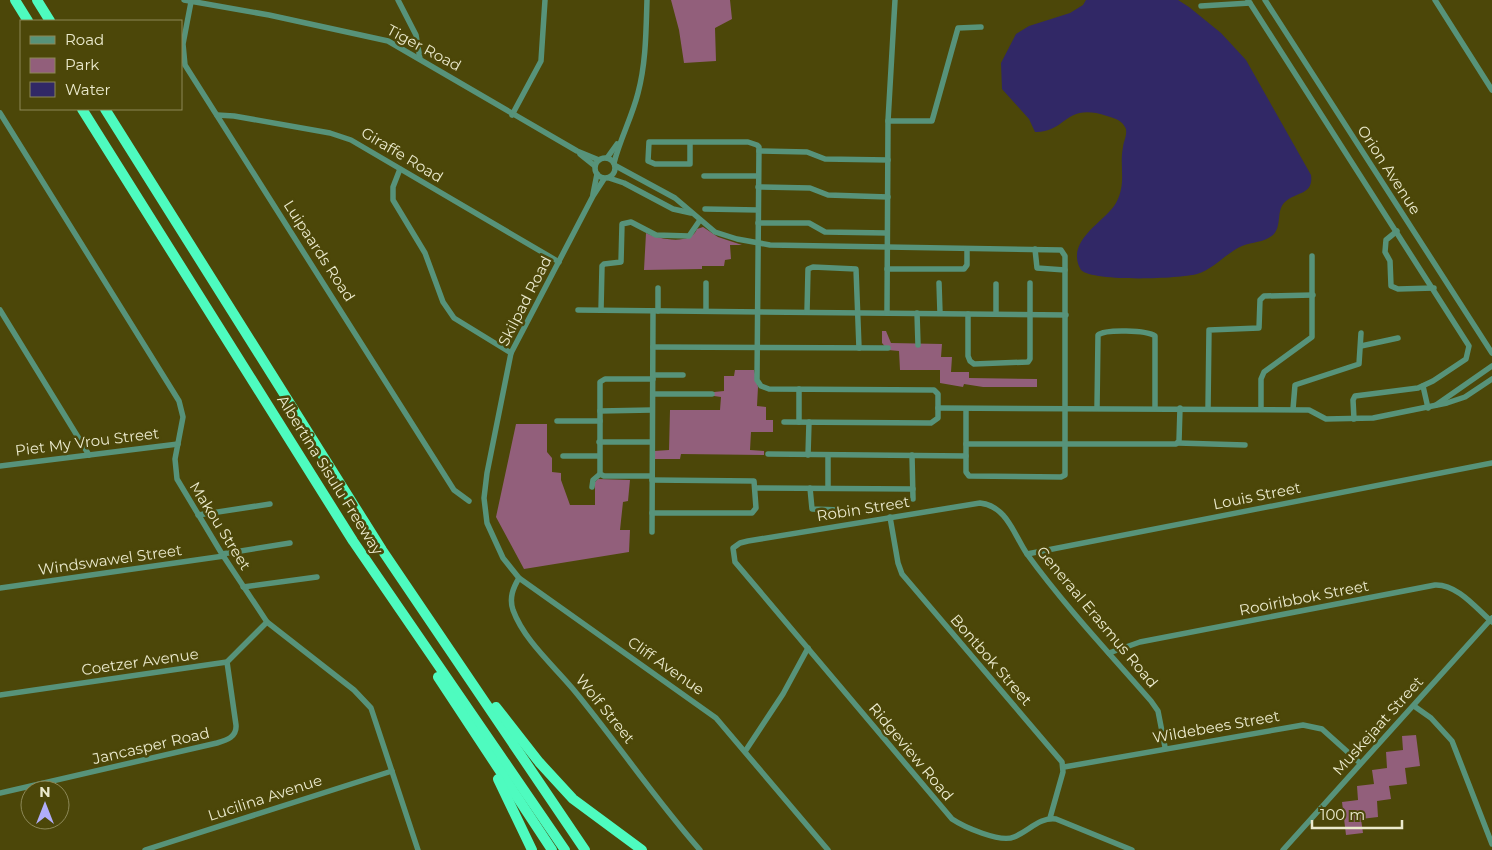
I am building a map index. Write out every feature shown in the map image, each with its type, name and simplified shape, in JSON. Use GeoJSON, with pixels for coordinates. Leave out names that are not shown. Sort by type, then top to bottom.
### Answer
{"type":"FeatureCollection","features":[{"type":"Feature","properties":{"kind":"highway"},"geometry":{"type":"LineString","coordinates":[[15,0],[27,20]]}},
{"type":"Feature","properties":{"kind":"highway"},"geometry":{"type":"LineString","coordinates":[[37,0],[49,20]]}},
{"type":"Feature","properties":{"kind":"highway","name":"Albertina Sisulu Freeway"},"geometry":{"type":"LineString","coordinates":[[83,110],[353,541],[565,850]]}},
{"type":"Feature","properties":{"kind":"highway","name":"Albertina Sisulu Freeway"},"geometry":{"type":"LineString","coordinates":[[106,110],[382,550],[586,850]]}},
{"type":"Feature","properties":{"kind":"highway"},"geometry":{"type":"LineString","coordinates":[[353,541],[366,566],[552,850]]}},
{"type":"Feature","properties":{"kind":"highway"},"geometry":{"type":"LineString","coordinates":[[456,659],[539,762],[573,799],[642,850]]}},
{"type":"Feature","properties":{"kind":"highway"},"geometry":{"type":"LineString","coordinates":[[439,678],[498,780],[532,850]]}},
{"type":"Feature","properties":{"kind":"street","name":"Tiger Road"},"geometry":{"type":"LineString","coordinates":[[184,0],[374,36],[388,41],[512,115],[577,151],[599,160]]}},
{"type":"Feature","properties":{"kind":"street"},"geometry":{"type":"LineString","coordinates":[[398,0],[416,34],[420,59]]}},
{"type":"Feature","properties":{"kind":"street"},"geometry":{"type":"LineString","coordinates":[[512,115],[541,61],[545,0]]}},
{"type":"Feature","properties":{"kind":"street"},"geometry":{"type":"LineString","coordinates":[[606,179],[615,172],[620,140],[636,103],[640,85],[647,0]]}},
{"type":"Feature","properties":{"kind":"street"},"geometry":{"type":"LineString","coordinates":[[887,313],[888,121],[895,0]]}},
{"type":"Feature","properties":{"kind":"street","name":"Orion Avenue"},"geometry":{"type":"LineString","coordinates":[[1265,0],[1492,353]]}},
{"type":"Feature","properties":{"kind":"street"},"geometry":{"type":"LineString","coordinates":[[1435,0],[1492,90]]}},
{"type":"Feature","properties":{"kind":"street"},"geometry":{"type":"LineString","coordinates":[[1201,6],[1249,1],[1466,339],[1469,353],[1466,359],[1423,386],[1358,395],[1353,400],[1354,419]]}},
{"type":"Feature","properties":{"kind":"street","name":"Luipaards Road"},"geometry":{"type":"LineString","coordinates":[[191,2],[183,44],[183,59],[454,490],[469,501]]}},
{"type":"Feature","properties":{"kind":"street"},"geometry":{"type":"LineString","coordinates":[[888,121],[932,121],[958,28],[981,28]]}},
{"type":"Feature","properties":{"kind":"street","name":"Makou Street"},"geometry":{"type":"LineString","coordinates":[[0,113],[179,401],[183,417],[175,467],[177,479],[198,515],[243,587],[268,622],[364,699],[374,715],[418,850]]}},
{"type":"Feature","properties":{"kind":"street","name":"Giraffe Road"},"geometry":{"type":"LineString","coordinates":[[217,115],[234,116],[344,136],[559,262]]}},
{"type":"Feature","properties":{"kind":"street"},"geometry":{"type":"LineString","coordinates":[[620,140],[607,158],[599,160],[595,166],[597,174],[606,179],[624,183],[673,208],[691,213]]}},
{"type":"Feature","properties":{"kind":"street"},"geometry":{"type":"LineString","coordinates":[[690,142],[690,164],[655,164],[648,160],[649,142],[690,142],[748,142],[757,145],[758,380],[761,386],[769,389],[934,390],[938,394],[937,421],[931,424],[784,422]]}},
{"type":"Feature","properties":{"kind":"street","name":"Tiger Road"},"geometry":{"type":"LineString","coordinates":[[577,151],[595,166]]}},
{"type":"Feature","properties":{"kind":"street"},"geometry":{"type":"LineString","coordinates":[[758,151],[806,152],[825,159],[888,160]]}},
{"type":"Feature","properties":{"kind":"street"},"geometry":{"type":"LineString","coordinates":[[607,158],[675,198],[708,227],[726,236],[758,243],[1061,250],[1065,256],[1066,472],[1061,477],[968,476],[966,472],[966,409]]}},
{"type":"Feature","properties":{"kind":"street"},"geometry":{"type":"LineString","coordinates":[[400,168],[392,191],[392,200],[429,260],[448,311],[454,318],[511,353]]}},
{"type":"Feature","properties":{"kind":"street","name":"Skilpad Road"},"geometry":{"type":"LineString","coordinates":[[593,196],[597,174]]}},
{"type":"Feature","properties":{"kind":"street"},"geometry":{"type":"LineString","coordinates":[[704,176],[758,176]]}},
{"type":"Feature","properties":{"kind":"street","name":"Skilpad Road"},"geometry":{"type":"LineString","coordinates":[[485,513],[484,485],[511,353],[593,196],[606,179]]}},
{"type":"Feature","properties":{"kind":"street"},"geometry":{"type":"LineString","coordinates":[[758,187],[810,188],[828,195],[888,197]]}},
{"type":"Feature","properties":{"kind":"street"},"geometry":{"type":"LineString","coordinates":[[705,209],[758,210]]}},
{"type":"Feature","properties":{"kind":"street"},"geometry":{"type":"LineString","coordinates":[[601,310],[602,266],[621,262],[622,224],[631,222],[656,235],[689,236],[700,220]]}},
{"type":"Feature","properties":{"kind":"street"},"geometry":{"type":"LineString","coordinates":[[758,223],[809,223],[825,232],[887,233]]}},
{"type":"Feature","properties":{"kind":"street"},"geometry":{"type":"LineString","coordinates":[[1397,231],[1386,240],[1385,252],[1390,261],[1391,286],[1398,289],[1434,288]]}},
{"type":"Feature","properties":{"kind":"street"},"geometry":{"type":"LineString","coordinates":[[887,269],[964,269],[967,265],[967,249]]}},
{"type":"Feature","properties":{"kind":"street"},"geometry":{"type":"LineString","coordinates":[[1035,249],[1037,268],[1065,270]]}},
{"type":"Feature","properties":{"kind":"street"},"geometry":{"type":"LineString","coordinates":[[1261,409],[1261,378],[1264,372],[1312,337],[1312,256]]}},
{"type":"Feature","properties":{"kind":"street"},"geometry":{"type":"LineString","coordinates":[[806,312],[808,272],[813,267],[856,269],[859,348]]}},
{"type":"Feature","properties":{"kind":"street"},"geometry":{"type":"LineString","coordinates":[[706,283],[706,311]]}},
{"type":"Feature","properties":{"kind":"street"},"geometry":{"type":"LineString","coordinates":[[939,283],[940,314]]}},
{"type":"Feature","properties":{"kind":"street"},"geometry":{"type":"LineString","coordinates":[[968,314],[968,356],[970,361],[974,364],[1028,362],[1030,359],[1030,283]]}},
{"type":"Feature","properties":{"kind":"street"},"geometry":{"type":"LineString","coordinates":[[996,284],[996,314]]}},
{"type":"Feature","properties":{"kind":"street"},"geometry":{"type":"LineString","coordinates":[[652,532],[653,347],[658,288]]}},
{"type":"Feature","properties":{"kind":"street"},"geometry":{"type":"LineString","coordinates":[[1208,409],[1209,330],[1259,328],[1260,300],[1264,296],[1313,295]]}},
{"type":"Feature","properties":{"kind":"street"},"geometry":{"type":"LineString","coordinates":[[0,310],[89,455]]}},
{"type":"Feature","properties":{"kind":"street"},"geometry":{"type":"LineString","coordinates":[[578,310],[1066,314]]}},
{"type":"Feature","properties":{"kind":"street"},"geometry":{"type":"LineString","coordinates":[[918,313],[918,345]]}},
{"type":"Feature","properties":{"kind":"street"},"geometry":{"type":"LineString","coordinates":[[1098,408],[1098,335],[1104,332],[1144,332],[1155,336],[1155,408]]}},
{"type":"Feature","properties":{"kind":"street"},"geometry":{"type":"LineString","coordinates":[[1294,410],[1295,385],[1357,365],[1361,358],[1361,333]]}},
{"type":"Feature","properties":{"kind":"street"},"geometry":{"type":"LineString","coordinates":[[1361,346],[1398,338]]}},
{"type":"Feature","properties":{"kind":"street"},"geometry":{"type":"LineString","coordinates":[[653,347],[888,348]]}},
{"type":"Feature","properties":{"kind":"street"},"geometry":{"type":"LineString","coordinates":[[1431,407],[1492,366]]}},
{"type":"Feature","properties":{"kind":"street"},"geometry":{"type":"LineString","coordinates":[[600,474],[601,380],[683,375]]}},
{"type":"Feature","properties":{"kind":"street"},"geometry":{"type":"LineString","coordinates":[[1479,375],[1484,384]]}},
{"type":"Feature","properties":{"kind":"street"},"geometry":{"type":"LineString","coordinates":[[938,408],[1311,410],[1326,419],[1354,419],[1372,418],[1431,407],[1465,397],[1492,379]]}},
{"type":"Feature","properties":{"kind":"street"},"geometry":{"type":"LineString","coordinates":[[1423,386],[1431,407]]}},
{"type":"Feature","properties":{"kind":"street"},"geometry":{"type":"LineString","coordinates":[[799,389],[799,422]]}},
{"type":"Feature","properties":{"kind":"street"},"geometry":{"type":"LineString","coordinates":[[653,394],[712,394]]}},
{"type":"Feature","properties":{"kind":"street"},"geometry":{"type":"LineString","coordinates":[[1178,443],[1180,408]]}},
{"type":"Feature","properties":{"kind":"street"},"geometry":{"type":"LineString","coordinates":[[600,411],[652,410]]}},
{"type":"Feature","properties":{"kind":"street"},"geometry":{"type":"LineString","coordinates":[[557,421],[600,421]]}},
{"type":"Feature","properties":{"kind":"street"},"geometry":{"type":"LineString","coordinates":[[808,454],[809,422]]}},
{"type":"Feature","properties":{"kind":"street"},"geometry":{"type":"LineString","coordinates":[[600,442],[652,442]]}},
{"type":"Feature","properties":{"kind":"street","name":"Piet My Vrou Street"},"geometry":{"type":"LineString","coordinates":[[0,466],[178,444]]}},
{"type":"Feature","properties":{"kind":"street"},"geometry":{"type":"LineString","coordinates":[[966,444],[1245,444]]}},
{"type":"Feature","properties":{"kind":"street"},"geometry":{"type":"LineString","coordinates":[[768,454],[966,456]]}},
{"type":"Feature","properties":{"kind":"street"},"geometry":{"type":"LineString","coordinates":[[828,455],[828,488]]}},
{"type":"Feature","properties":{"kind":"street"},"geometry":{"type":"LineString","coordinates":[[912,455],[913,499]]}},
{"type":"Feature","properties":{"kind":"street"},"geometry":{"type":"LineString","coordinates":[[563,456],[599,456]]}},
{"type":"Feature","properties":{"kind":"street","name":"Louis Street"},"geometry":{"type":"LineString","coordinates":[[1027,554],[1492,463]]}},
{"type":"Feature","properties":{"kind":"street"},"geometry":{"type":"LineString","coordinates":[[600,474],[604,476],[652,478],[750,480],[754,481],[756,488],[756,508],[752,513],[652,513]]}},
{"type":"Feature","properties":{"kind":"street"},"geometry":{"type":"LineString","coordinates":[[592,487],[593,480],[600,474]]}},
{"type":"Feature","properties":{"kind":"street"},"geometry":{"type":"LineString","coordinates":[[756,488],[913,489]]}},
{"type":"Feature","properties":{"kind":"street"},"geometry":{"type":"LineString","coordinates":[[810,488],[812,509],[842,510]]}},
{"type":"Feature","properties":{"kind":"street"},"geometry":{"type":"LineString","coordinates":[[198,515],[270,504]]}},
{"type":"Feature","properties":{"kind":"street","name":"Robin Street"},"geometry":{"type":"LineString","coordinates":[[733,548],[740,543],[748,541],[890,517],[980,504],[998,508]]}},
{"type":"Feature","properties":{"kind":"street","name":"Generaal Erasmus Road"},"geometry":{"type":"LineString","coordinates":[[998,508],[1027,554],[1109,653],[1152,701],[1158,711],[1165,748]]}},
{"type":"Feature","properties":{"kind":"street","name":"Cliff Avenue"},"geometry":{"type":"LineString","coordinates":[[485,513],[496,546],[519,578],[708,710],[746,750],[828,850]]}},
{"type":"Feature","properties":{"kind":"street","name":"Bontbok Street"},"geometry":{"type":"LineString","coordinates":[[890,517],[902,574],[1064,766]]}},
{"type":"Feature","properties":{"kind":"street","name":"Windswawel Street"},"geometry":{"type":"LineString","coordinates":[[0,588],[223,555],[290,543]]}},
{"type":"Feature","properties":{"kind":"street","name":"Ridgeview Road"},"geometry":{"type":"LineString","coordinates":[[733,548],[735,562],[952,819],[961,825],[998,838],[1009,839],[1050,818]]}},
{"type":"Feature","properties":{"kind":"street"},"geometry":{"type":"LineString","coordinates":[[243,587],[317,577]]}},
{"type":"Feature","properties":{"kind":"street","name":"Wolf Street"},"geometry":{"type":"LineString","coordinates":[[519,578],[511,597],[513,611],[518,620],[545,658],[578,696],[700,850]]}},
{"type":"Feature","properties":{"kind":"street","name":"Rooiribbok Street"},"geometry":{"type":"LineString","coordinates":[[1109,653],[1140,642],[1435,585],[1450,586],[1491,620]]}},
{"type":"Feature","properties":{"kind":"street","name":"Muskejaat Street"},"geometry":{"type":"LineString","coordinates":[[1283,850],[1491,620]]}},
{"type":"Feature","properties":{"kind":"street"},"geometry":{"type":"LineString","coordinates":[[227,662],[268,622]]}},
{"type":"Feature","properties":{"kind":"street"},"geometry":{"type":"LineString","coordinates":[[746,750],[783,694],[808,648]]}},
{"type":"Feature","properties":{"kind":"street","name":"Coetzer Avenue"},"geometry":{"type":"LineString","coordinates":[[0,695],[227,662]]}},
{"type":"Feature","properties":{"kind":"street","name":"Jancasper Road"},"geometry":{"type":"LineString","coordinates":[[0,793],[217,743],[230,738],[236,729],[227,662]]}},
{"type":"Feature","properties":{"kind":"street"},"geometry":{"type":"LineString","coordinates":[[1414,706],[1431,718],[1452,741],[1492,844]]}},
{"type":"Feature","properties":{"kind":"street","name":"Wildebees Street"},"geometry":{"type":"LineString","coordinates":[[1064,766],[1310,725],[1322,729],[1360,763]]}},
{"type":"Feature","properties":{"kind":"street"},"geometry":{"type":"LineString","coordinates":[[1064,766],[1050,818],[1132,850]]}},
{"type":"Feature","properties":{"kind":"street","name":"Lucilina Avenue"},"geometry":{"type":"LineString","coordinates":[[145,850],[392,770]]}},
{"type":"Feature","properties":{"kind":"green space"},"geometry":{"type":"Polygon","coordinates":[[[671,0],[730,0],[732,19],[715,28],[716,61],[684,63],[679,30],[671,0]]]}},
{"type":"Feature","properties":{"kind":"green space"},"geometry":{"type":"Polygon","coordinates":[[[703,227],[718,237],[742,245],[730,245],[731,259],[725,260],[724,266],[702,266],[702,269],[644,270],[646,233],[674,240],[688,238],[697,229],[703,227]]]}},
{"type":"Feature","properties":{"kind":"green space"},"geometry":{"type":"Polygon","coordinates":[[[882,331],[886,331],[891,343],[942,344],[941,357],[952,357],[951,372],[969,372],[969,378],[1037,379],[1037,387],[983,387],[964,384],[963,387],[940,383],[940,370],[900,370],[899,351],[888,350],[882,343],[882,331]]]}},
{"type":"Feature","properties":{"kind":"green space"},"geometry":{"type":"Polygon","coordinates":[[[735,370],[754,370],[758,387],[757,406],[766,407],[766,420],[773,420],[773,432],[751,432],[750,450],[764,451],[764,455],[681,454],[680,459],[655,459],[654,451],[669,450],[670,410],[720,410],[721,397],[714,396],[714,392],[724,391],[724,376],[734,376],[735,370]]]}},
{"type":"Feature","properties":{"kind":"green space"},"geometry":{"type":"Polygon","coordinates":[[[516,424],[547,424],[547,452],[552,458],[552,472],[561,473],[561,480],[570,505],[595,505],[595,482],[598,479],[630,480],[628,501],[623,502],[620,530],[630,530],[629,552],[524,569],[496,517],[516,424]]]}},
{"type":"Feature","properties":{"kind":"green space"},"geometry":{"type":"Polygon","coordinates":[[[1416,735],[1420,766],[1405,768],[1407,784],[1389,786],[1391,799],[1377,801],[1378,817],[1361,819],[1363,833],[1346,835],[1342,802],[1358,800],[1357,786],[1374,784],[1372,770],[1387,768],[1386,752],[1403,750],[1402,736],[1416,735]]]}},
{"type":"Feature","properties":{"kind":"water"},"geometry":{"type":"Polygon","coordinates":[[[1086,0],[1178,0],[1221,33],[1246,60],[1311,175],[1310,186],[1307,190],[1289,199],[1282,205],[1278,226],[1274,234],[1259,242],[1246,244],[1236,249],[1203,272],[1187,276],[1118,278],[1089,274],[1081,270],[1077,260],[1078,250],[1082,241],[1111,210],[1119,196],[1122,182],[1122,154],[1126,129],[1121,122],[1113,118],[1093,113],[1082,113],[1074,115],[1054,128],[1035,132],[1029,119],[1002,89],[1001,63],[1016,34],[1029,26],[1070,13],[1083,5],[1086,0]]]}}]}
